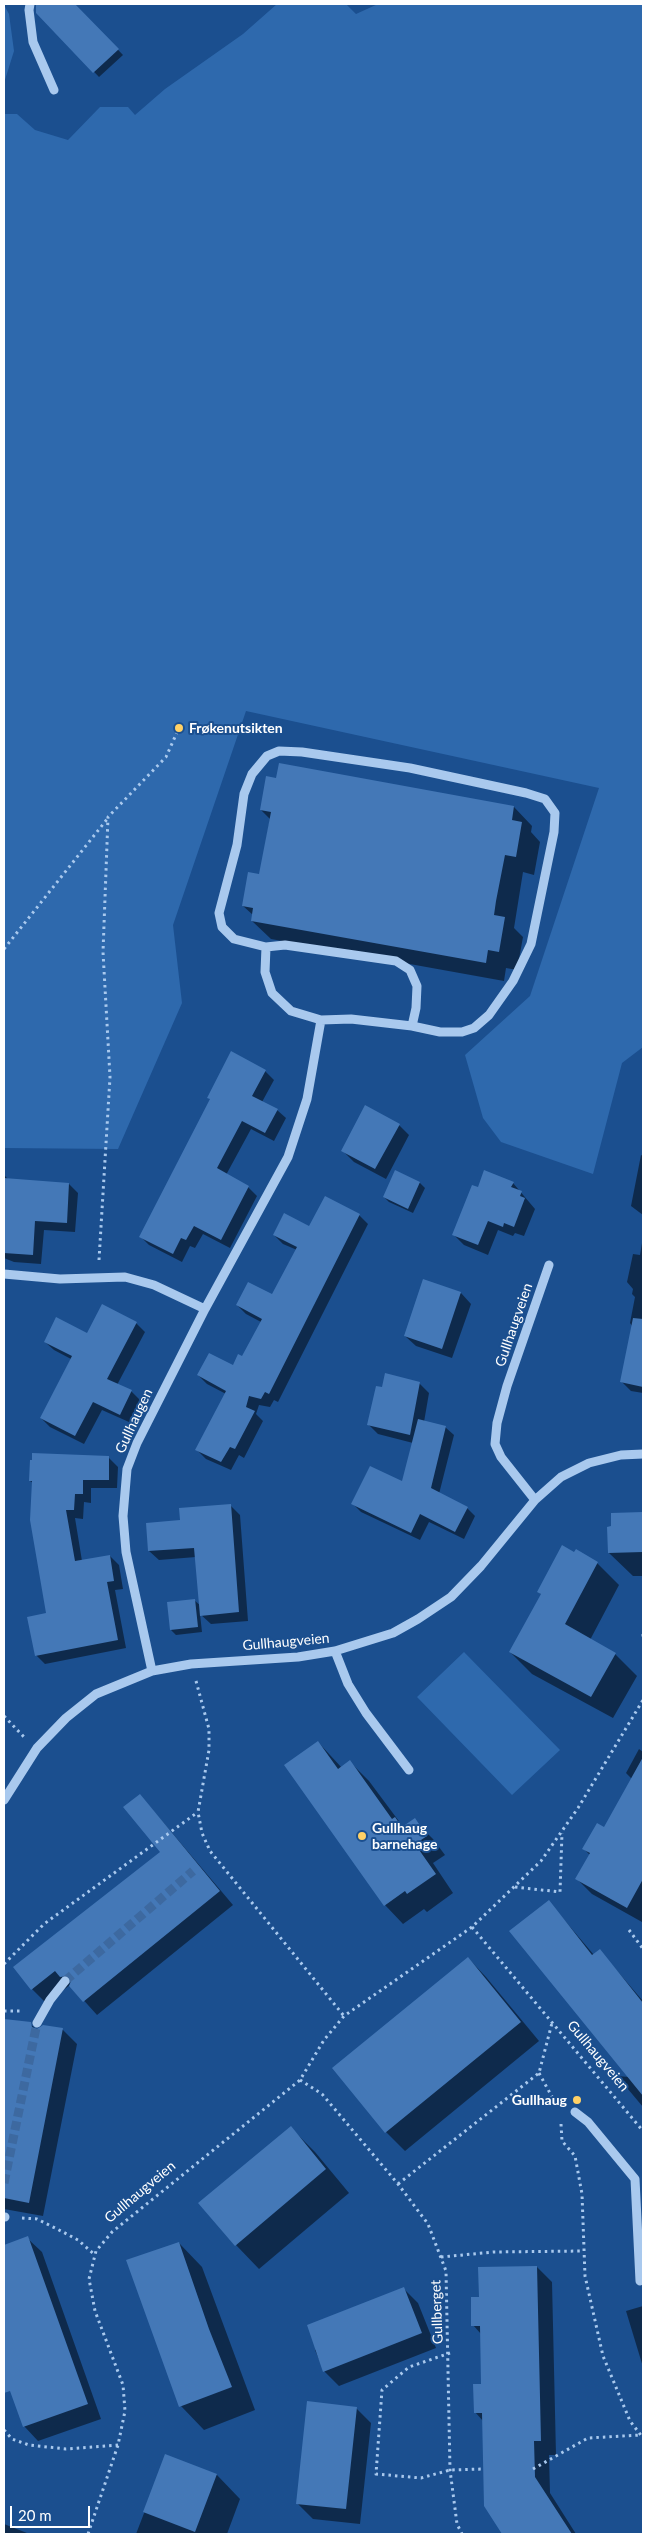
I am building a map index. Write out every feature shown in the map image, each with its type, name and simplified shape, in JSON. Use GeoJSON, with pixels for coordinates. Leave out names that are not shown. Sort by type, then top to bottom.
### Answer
{"type":"FeatureCollection","features":[{"type":"Feature","properties":{"kind":"street"},"geometry":{"type":"LineString","coordinates":[[30,4],[33,42],[54,90]]}},
{"type":"Feature","properties":{"kind":"street"},"geometry":{"type":"LineString","coordinates":[[266,947],[265,972],[272,994],[291,1011],[321,1020],[351,1018],[412,1026],[440,1032],[462,1032],[474,1028],[489,1015],[512,982],[532,944],[554,832],[554,813],[545,799],[526,793],[410,768],[302,752],[279,751],[267,756],[252,774],[244,794],[237,845],[220,913],[222,927],[234,939],[266,947],[285,945],[396,961],[410,970],[417,986],[416,1008],[412,1026]]}},
{"type":"Feature","properties":{"kind":"street","name":"Gullhaugen"},"geometry":{"type":"LineString","coordinates":[[152,1671],[126,1552],[124,1492],[127,1469],[137,1443],[205,1309],[288,1157],[307,1099],[321,1020]]}},
{"type":"Feature","properties":{"kind":"street","name":"Gullhaugveien"},"geometry":{"type":"LineString","coordinates":[[535,1500],[501,1457],[495,1444],[496,1423],[549,1265]]}},
{"type":"Feature","properties":{"kind":"street"},"geometry":{"type":"LineString","coordinates":[[4,1274],[60,1279],[125,1277],[154,1285],[205,1309]]}},
{"type":"Feature","properties":{"kind":"street","name":"Gullhaugveien"},"geometry":{"type":"LineString","coordinates":[[4,1800],[37,1748],[66,1718],[96,1694],[152,1671],[191,1664],[298,1657],[335,1651],[393,1633],[451,1597],[481,1566],[535,1500],[561,1477],[589,1463],[621,1455],[643,1454]]}},
{"type":"Feature","properties":{"kind":"street"},"geometry":{"type":"LineString","coordinates":[[335,1651],[348,1684],[366,1713],[409,1770]]}},
{"type":"Feature","properties":{"kind":"street"},"geometry":{"type":"LineString","coordinates":[[37,2023],[50,2000],[65,1982]]}},
{"type":"Feature","properties":{"kind":"street"},"geometry":{"type":"LineString","coordinates":[[575,2112],[588,2122],[635,2179],[640,2282]]}},
{"type":"Feature","properties":{"kind":"path"},"geometry":{"type":"LineString","coordinates":[[4,949],[108,817],[166,757],[179,728]]}},
{"type":"Feature","properties":{"kind":"path"},"geometry":{"type":"LineString","coordinates":[[98,1279],[110,1077],[103,952],[108,817]]}},
{"type":"Feature","properties":{"kind":"path"},"geometry":{"type":"LineString","coordinates":[[643,1634],[643,1640]]}},
{"type":"Feature","properties":{"kind":"path"},"geometry":{"type":"LineString","coordinates":[[191,1664],[209,1729],[209,1750],[198,1812],[202,1834],[210,1850],[344,2016]]}},
{"type":"Feature","properties":{"kind":"path","name":"Gullhaugveien"},"geometry":{"type":"LineString","coordinates":[[88,2534],[118,2446],[125,2411],[123,2385],[95,2311],[89,2279],[95,2255],[112,2232],[300,2080],[324,2040],[344,2016],[472,1927],[541,1861],[562,1831],[643,1700]]}},
{"type":"Feature","properties":{"kind":"path"},"geometry":{"type":"LineString","coordinates":[[4,1716],[37,1748]]}},
{"type":"Feature","properties":{"kind":"path"},"geometry":{"type":"LineString","coordinates":[[4,1964],[44,1924],[198,1812]]}},
{"type":"Feature","properties":{"kind":"path"},"geometry":{"type":"LineString","coordinates":[[514,1887],[560,1892],[562,1831]]}},
{"type":"Feature","properties":{"kind":"path","name":"Gullhaugveien"},"geometry":{"type":"LineString","coordinates":[[472,1927],[643,2131]]}},
{"type":"Feature","properties":{"kind":"path"},"geometry":{"type":"LineString","coordinates":[[629,1930],[643,1948]]}},
{"type":"Feature","properties":{"kind":"path","name":"Gullhaugveien"},"geometry":{"type":"LineString","coordinates":[[539,2074],[552,2022]]}},
{"type":"Feature","properties":{"kind":"path"},"geometry":{"type":"LineString","coordinates":[[398,2184],[539,2074],[560,2109]]}},
{"type":"Feature","properties":{"kind":"path","name":"Gullberget"},"geometry":{"type":"LineString","coordinates":[[300,2080],[322,2094],[398,2184],[428,2224],[446,2271],[450,2353],[450,2470],[457,2524],[462,2534]]}},
{"type":"Feature","properties":{"kind":"path"},"geometry":{"type":"LineString","coordinates":[[560,2117],[562,2141],[575,2156],[582,2194],[585,2276],[603,2356],[630,2421],[642,2437]]}},
{"type":"Feature","properties":{"kind":"path"},"geometry":{"type":"LineString","coordinates":[[37,2219],[78,2240],[95,2255]]}},
{"type":"Feature","properties":{"kind":"path"},"geometry":{"type":"LineString","coordinates":[[441,2257],[493,2252],[583,2251]]}},
{"type":"Feature","properties":{"kind":"path"},"geometry":{"type":"LineString","coordinates":[[450,2353],[409,2367],[382,2390],[376,2474],[421,2478],[450,2470],[483,2469]]}},
{"type":"Feature","properties":{"kind":"path"},"geometry":{"type":"LineString","coordinates":[[4,2430],[12,2439],[29,2445],[66,2449],[118,2446]]}},
{"type":"Feature","properties":{"kind":"path"},"geometry":{"type":"LineString","coordinates":[[534,2469],[588,2438],[642,2437]]}},
{"type":"Feature","properties":{"kind":"shaded area"},"geometry":{"type":"Polygon","coordinates":[[[277,4],[346,4],[356,14],[378,4],[643,4],[643,1047],[622,1063],[593,1174],[501,1142],[483,1118],[465,1055],[530,996],[599,788],[246,711],[173,925],[182,1003],[118,1149],[4,1148],[4,114],[17,114],[35,130],[68,140],[100,107],[128,107],[135,115],[165,89],[243,34],[277,4]]]}},
{"type":"Feature","properties":{"kind":"shaded area"},"geometry":{"type":"Polygon","coordinates":[[[4,5],[9,14],[14,51],[4,83],[4,5]]]}},
{"type":"Feature","properties":{"kind":"shaded area"},"geometry":{"type":"Polygon","coordinates":[[[464,1652],[560,1750],[512,1795],[417,1697],[464,1652]]]}},
{"type":"Feature","properties":{"kind":"building"},"geometry":{"type":"Polygon","coordinates":[[[36,4],[75,4],[119,49],[93,73],[36,13],[36,4]]]}},
{"type":"Feature","properties":{"kind":"building"},"geometry":{"type":"Polygon","coordinates":[[[279,763],[514,806],[512,820],[522,822],[516,857],[505,855],[496,901],[494,915],[505,917],[499,952],[488,950],[486,963],[251,921],[253,908],[242,906],[248,872],[259,874],[271,812],[260,810],[266,776],[276,778],[279,763]]]}},
{"type":"Feature","properties":{"kind":"building"},"geometry":{"type":"Polygon","coordinates":[[[231,1051],[266,1070],[252,1096],[278,1109],[265,1133],[242,1121],[217,1168],[249,1186],[221,1240],[194,1226],[186,1240],[181,1238],[173,1254],[139,1237],[210,1099],[207,1098],[231,1051]]]}},
{"type":"Feature","properties":{"kind":"building"},"geometry":{"type":"Polygon","coordinates":[[[365,1105],[400,1124],[375,1169],[341,1151],[365,1105]]]}},
{"type":"Feature","properties":{"kind":"building"},"geometry":{"type":"Polygon","coordinates":[[[395,1170],[420,1182],[408,1209],[383,1197],[395,1170]]]}},
{"type":"Feature","properties":{"kind":"building"},"geometry":{"type":"Polygon","coordinates":[[[484,1170],[514,1182],[511,1187],[522,1191],[520,1196],[525,1198],[514,1227],[504,1223],[503,1227],[488,1221],[478,1245],[452,1235],[472,1185],[478,1187],[484,1170]]]}},
{"type":"Feature","properties":{"kind":"building"},"geometry":{"type":"Polygon","coordinates":[[[4,1178],[69,1183],[67,1223],[35,1221],[33,1255],[4,1253],[4,1178]]]}},
{"type":"Feature","properties":{"kind":"building"},"geometry":{"type":"Polygon","coordinates":[[[325,1196],[360,1214],[269,1394],[265,1392],[261,1399],[249,1396],[246,1407],[255,1411],[235,1449],[230,1447],[221,1462],[195,1450],[226,1391],[197,1375],[209,1353],[233,1365],[238,1354],[242,1356],[262,1319],[236,1305],[248,1282],[272,1294],[297,1247],[273,1235],[284,1213],[309,1226],[325,1196]]]}},
{"type":"Feature","properties":{"kind":"building"},"geometry":{"type":"Polygon","coordinates":[[[423,1279],[461,1292],[442,1349],[404,1336],[423,1279]]]}},
{"type":"Feature","properties":{"kind":"building"},"geometry":{"type":"Polygon","coordinates":[[[102,1304],[137,1322],[107,1379],[132,1390],[120,1415],[93,1402],[75,1436],[40,1418],[72,1356],[44,1342],[56,1317],[87,1333],[102,1304]]]}},
{"type":"Feature","properties":{"kind":"building"},"geometry":{"type":"Polygon","coordinates":[[[633,1318],[643,1319],[643,1387],[620,1382],[633,1318]]]}},
{"type":"Feature","properties":{"kind":"building"},"geometry":{"type":"Polygon","coordinates":[[[385,1373],[420,1382],[410,1435],[367,1425],[376,1386],[382,1387],[385,1373]]]}},
{"type":"Feature","properties":{"kind":"building"},"geometry":{"type":"Polygon","coordinates":[[[418,1419],[446,1426],[431,1488],[468,1507],[455,1532],[420,1514],[411,1533],[351,1504],[370,1466],[402,1481],[418,1419]]]}},
{"type":"Feature","properties":{"kind":"building"},"geometry":{"type":"Polygon","coordinates":[[[32,1453],[109,1456],[109,1480],[83,1480],[83,1494],[75,1494],[74,1510],[66,1510],[75,1561],[110,1555],[114,1581],[107,1582],[118,1640],[35,1656],[27,1617],[46,1613],[30,1520],[32,1481],[29,1481],[32,1453]]]}},
{"type":"Feature","properties":{"kind":"building"},"geometry":{"type":"Polygon","coordinates":[[[231,1504],[239,1612],[200,1616],[194,1548],[148,1551],[146,1523],[180,1520],[179,1508],[231,1504]]]}},
{"type":"Feature","properties":{"kind":"building"},"geometry":{"type":"Polygon","coordinates":[[[643,1512],[643,1552],[608,1553],[607,1527],[611,1526],[611,1513],[643,1512]]]}},
{"type":"Feature","properties":{"kind":"building"},"geometry":{"type":"Polygon","coordinates":[[[562,1545],[574,1552],[576,1549],[598,1562],[565,1624],[616,1653],[591,1697],[509,1652],[541,1594],[537,1592],[562,1545]]]}},
{"type":"Feature","properties":{"kind":"building"},"geometry":{"type":"Polygon","coordinates":[[[195,1599],[198,1627],[170,1630],[167,1602],[195,1599]]]}},
{"type":"Feature","properties":{"kind":"building"},"geometry":{"type":"Polygon","coordinates":[[[318,1741],[338,1769],[350,1760],[392,1819],[395,1817],[402,1827],[415,1818],[427,1836],[415,1844],[436,1874],[407,1894],[405,1891],[384,1906],[284,1765],[318,1741]]]}},
{"type":"Feature","properties":{"kind":"building"},"geometry":{"type":"Polygon","coordinates":[[[643,1757],[643,1879],[627,1908],[575,1879],[590,1853],[582,1849],[597,1823],[604,1827],[643,1757]]]}},
{"type":"Feature","properties":{"kind":"building"},"geometry":{"type":"Polygon","coordinates":[[[140,1794],[220,1891],[83,2002],[69,1986],[71,1981],[69,1976],[60,1977],[55,1971],[31,1990],[13,1967],[160,1852],[123,1807],[140,1794]]]}},
{"type":"Feature","properties":{"kind":"building"},"geometry":{"type":"Polygon","coordinates":[[[549,1900],[592,1955],[600,1949],[643,2003],[643,2096],[509,1931],[549,1900]]]}},
{"type":"Feature","properties":{"kind":"building"},"geometry":{"type":"Polygon","coordinates":[[[468,1957],[521,2022],[385,2133],[332,2068],[468,1957]]]}},
{"type":"Feature","properties":{"kind":"building"},"geometry":{"type":"Polygon","coordinates":[[[4,2019],[31,2022],[32,2027],[37,2029],[43,2025],[63,2028],[29,2203],[4,2198],[4,2019]]]}},
{"type":"Feature","properties":{"kind":"building"},"geometry":{"type":"Polygon","coordinates":[[[291,2126],[326,2169],[235,2246],[198,2203],[291,2126]]]}},
{"type":"Feature","properties":{"kind":"building"},"geometry":{"type":"Polygon","coordinates":[[[28,2236],[88,2404],[23,2427],[10,2391],[4,2393],[4,2245],[28,2236]]]}},
{"type":"Feature","properties":{"kind":"building"},"geometry":{"type":"Polygon","coordinates":[[[179,2242],[209,2329],[232,2387],[179,2407],[126,2260],[179,2242]]]}},
{"type":"Feature","properties":{"kind":"building"},"geometry":{"type":"Polygon","coordinates":[[[537,2266],[541,2441],[534,2441],[535,2477],[572,2534],[502,2534],[484,2506],[482,2413],[474,2413],[473,2384],[481,2384],[480,2326],[471,2326],[471,2297],[479,2297],[478,2267],[537,2266]]]}},
{"type":"Feature","properties":{"kind":"building"},"geometry":{"type":"Polygon","coordinates":[[[404,2287],[422,2333],[323,2372],[307,2325],[404,2287]]]}},
{"type":"Feature","properties":{"kind":"building"},"geometry":{"type":"Polygon","coordinates":[[[307,2401],[357,2407],[346,2509],[296,2504],[307,2401]]]}},
{"type":"Feature","properties":{"kind":"building"},"geometry":{"type":"Polygon","coordinates":[[[165,2454],[217,2474],[195,2532],[143,2512],[165,2454]]]}},
{"type":"Feature","properties":{"kind":"tunnel"},"geometry":{"type":"LineString","coordinates":[[65,1981],[193,1871]]}},
{"type":"Feature","properties":{"kind":"tunnel"},"geometry":{"type":"LineString","coordinates":[[4,2183],[37,2023]]}},
{"type":"Feature","properties":{"kind":"place","name":"Frøkenutsikten"},"geometry":{"type":"Point","coordinates":[179,728]}},
{"type":"Feature","properties":{"kind":"place","name":"Gullhaug barnehage"},"geometry":{"type":"Point","coordinates":[362,1836]}},
{"type":"Feature","properties":{"kind":"place","name":"Gullhaug"},"geometry":{"type":"Point","coordinates":[577,2100]}}]}
